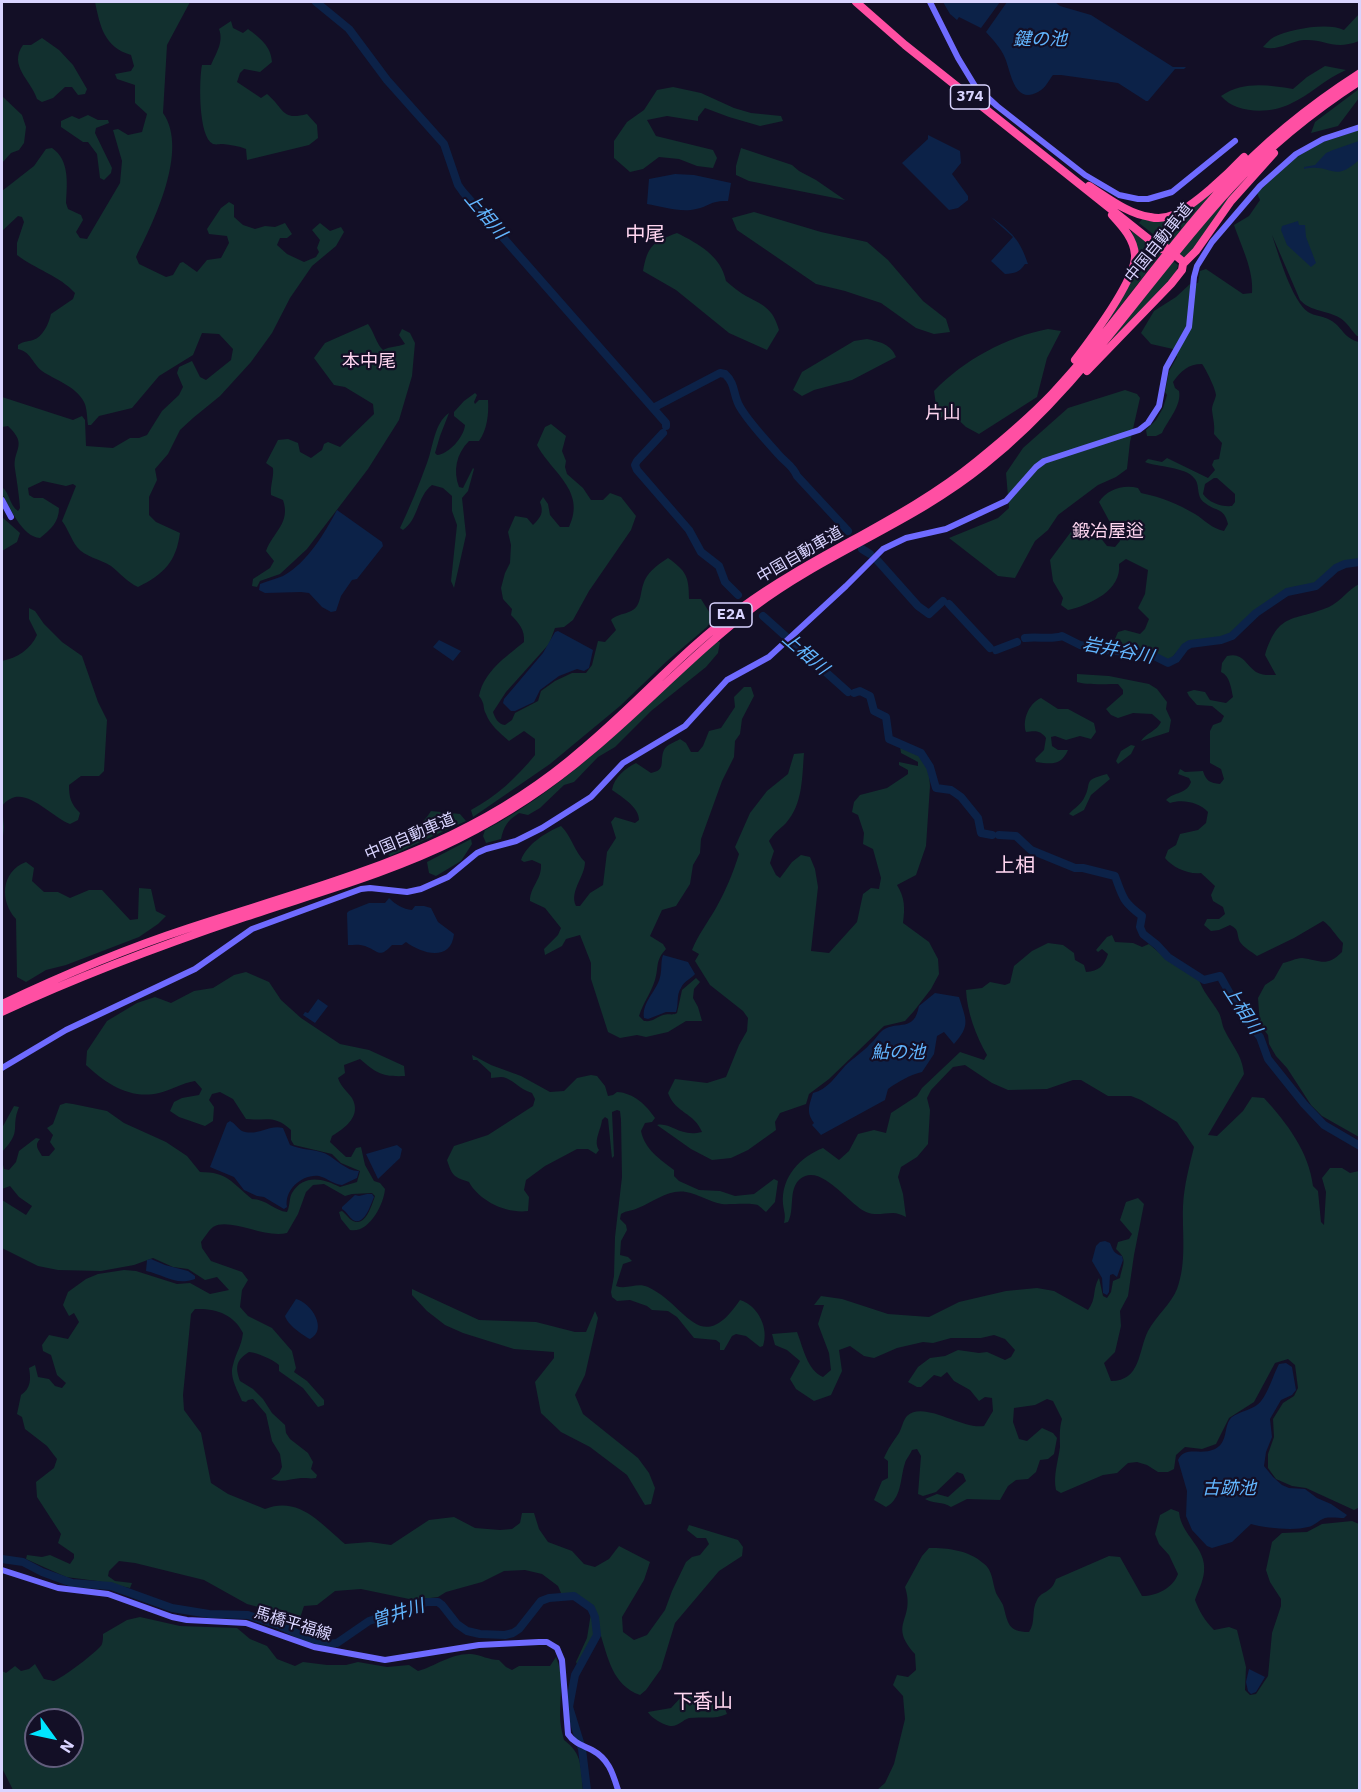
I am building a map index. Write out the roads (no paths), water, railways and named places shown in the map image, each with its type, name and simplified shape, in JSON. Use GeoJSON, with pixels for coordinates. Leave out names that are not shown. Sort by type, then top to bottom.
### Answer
{"type":"FeatureCollection","features":[{"type":"Feature","properties":{"kind":"highway","name":"374"},"geometry":{"type":"LineString","coordinates":[[856,2],[893,35],[1088,188]]}},
{"type":"Feature","properties":{"kind":"highway","name":"374"},"geometry":{"type":"LineString","coordinates":[[863,2],[902,37],[1088,188]]}},
{"type":"Feature","properties":{"kind":"highway","name":"中国自動車道"},"geometry":{"type":"LineString","coordinates":[[4,1002],[161,938],[382,865],[428,846],[482,819],[529,790],[585,747],[671,666],[740,609],[783,580],[952,481],[982,458],[1053,393],[1201,212],[1264,146],[1318,101],[1359,73]]}},
{"type":"Feature","properties":{"kind":"highway","name":"中国自動車道"},"geometry":{"type":"LineString","coordinates":[[2,1014],[54,988],[128,957],[417,858],[506,813],[542,789],[589,753],[685,664],[759,603],[956,487],[1000,452],[1055,400],[1230,189],[1275,144],[1322,106],[1359,81]]}},
{"type":"Feature","properties":{"kind":"highway"},"geometry":{"type":"LineString","coordinates":[[1181,262],[1192,257],[1231,201],[1260,167],[1322,106]]}},
{"type":"Feature","properties":{"kind":"highway"},"geometry":{"type":"LineString","coordinates":[[1088,188],[1139,214],[1156,218],[1167,217],[1188,206],[1251,151],[1264,146]]}},
{"type":"Feature","properties":{"kind":"highway"},"geometry":{"type":"LineString","coordinates":[[1088,188],[1181,262]]}},
{"type":"Feature","properties":{"kind":"highway"},"geometry":{"type":"LineString","coordinates":[[1024,420],[1051,391],[1079,355],[1128,280],[1134,265],[1134,248],[1129,237],[1088,188]]}},
{"type":"Feature","properties":{"kind":"highway"},"geometry":{"type":"LineString","coordinates":[[1055,400],[1068,390],[1180,273],[1181,262]]}},
{"type":"Feature","properties":{"kind":"street"},"geometry":{"type":"LineString","coordinates":[[930,2],[975,86],[1085,175],[1119,195],[1148,199],[1172,192],[1236,141]]}},
{"type":"Feature","properties":{"kind":"street"},"geometry":{"type":"LineString","coordinates":[[2,1068],[66,1030],[195,969],[252,928],[361,889],[415,891],[448,877],[470,858],[486,849],[530,835],[591,798],[623,763],[685,726],[727,680],[770,657],[872,559],[891,544],[959,524],[1006,501],[1036,466],[1044,461],[1139,430],[1148,423],[1159,406],[1166,368],[1189,327],[1194,277],[1202,256],[1260,186],[1296,154],[1323,139],[1359,127]]}},
{"type":"Feature","properties":{"kind":"street"},"geometry":{"type":"LineString","coordinates":[[2,500],[11,517],[2,507]]}},
{"type":"Feature","properties":{"kind":"street","name":"馬橋平福線"},"geometry":{"type":"LineString","coordinates":[[2,1570],[58,1588],[108,1593],[172,1617],[246,1623],[314,1647],[385,1660],[479,1645],[547,1642],[557,1648],[561,1655],[568,1734],[577,1743],[599,1755],[607,1763],[618,1791]]}},
{"type":"Feature","properties":{"kind":"water","name":"鍵の池"},"geometry":{"type":"Polygon","coordinates":[[[943,2],[1000,2],[981,28],[959,17],[957,20],[950,14],[943,2]]]}},
{"type":"Feature","properties":{"kind":"water","name":"鍵の池"},"geometry":{"type":"Polygon","coordinates":[[[1007,2],[1055,2],[1060,6],[1091,15],[1173,67],[1186,67],[1175,69],[1148,101],[1118,83],[1061,75],[1053,75],[1038,92],[1030,95],[1024,94],[1015,85],[997,44],[986,32],[1007,2]]]}},
{"type":"Feature","properties":{"kind":"water"},"geometry":{"type":"Polygon","coordinates":[[[928,135],[960,151],[961,163],[952,174],[968,196],[968,200],[958,208],[949,210],[902,163],[928,139],[928,135]]]}},
{"type":"Feature","properties":{"kind":"water"},"geometry":{"type":"Polygon","coordinates":[[[1359,141],[1359,160],[1343,171],[1337,172],[1321,168],[1304,169],[1304,167],[1315,165],[1326,153],[1359,141]]]}},
{"type":"Feature","properties":{"kind":"water"},"geometry":{"type":"Polygon","coordinates":[[[675,174],[694,175],[731,183],[728,201],[718,201],[690,210],[647,204],[649,179],[675,174]]]}},
{"type":"Feature","properties":{"kind":"water"},"geometry":{"type":"Polygon","coordinates":[[[991,217],[1010,232],[1022,249],[1028,264],[1017,272],[1005,274],[991,261],[1013,237],[991,217]]]}},
{"type":"Feature","properties":{"kind":"water"},"geometry":{"type":"Polygon","coordinates":[[[1298,221],[1299,225],[1305,225],[1306,237],[1316,263],[1311,267],[1287,245],[1281,230],[1282,226],[1298,221]]]}},
{"type":"Feature","properties":{"kind":"water"},"geometry":{"type":"Polygon","coordinates":[[[337,510],[382,542],[383,546],[357,579],[352,580],[341,596],[336,611],[331,612],[322,607],[309,593],[265,593],[259,590],[260,584],[283,576],[308,555],[337,510]]]}},
{"type":"Feature","properties":{"kind":"water"},"geometry":{"type":"Polygon","coordinates":[[[558,631],[593,650],[589,668],[584,671],[577,669],[559,676],[540,690],[534,702],[511,711],[503,703],[504,699],[543,653],[555,632],[558,631]]]}},
{"type":"Feature","properties":{"kind":"water"},"geometry":{"type":"Polygon","coordinates":[[[439,640],[461,651],[453,661],[433,647],[439,640]]]}},
{"type":"Feature","properties":{"kind":"water"},"geometry":{"type":"Polygon","coordinates":[[[389,898],[394,903],[412,910],[415,906],[431,908],[438,922],[454,934],[452,943],[442,952],[435,953],[420,950],[406,942],[402,945],[392,945],[381,953],[363,945],[348,945],[347,913],[369,903],[385,903],[389,898]]]}},
{"type":"Feature","properties":{"kind":"water"},"geometry":{"type":"Polygon","coordinates":[[[663,955],[688,962],[695,974],[679,991],[676,1012],[666,1012],[648,1019],[644,1018],[646,1004],[660,979],[663,955]]]}},
{"type":"Feature","properties":{"kind":"water","name":"鮎の池"},"geometry":{"type":"Polygon","coordinates":[[[935,993],[959,997],[966,1022],[963,1032],[954,1044],[944,1032],[937,1036],[934,1054],[922,1072],[888,1089],[885,1100],[821,1135],[812,1125],[814,1123],[809,1112],[813,1093],[827,1086],[883,1030],[913,1020],[919,1006],[935,993]]]}},
{"type":"Feature","properties":{"kind":"water"},"geometry":{"type":"Polygon","coordinates":[[[318,999],[328,1006],[315,1023],[303,1015],[305,1012],[308,1013],[318,999]]]}},
{"type":"Feature","properties":{"kind":"water"},"geometry":{"type":"Polygon","coordinates":[[[230,1121],[242,1131],[247,1132],[283,1128],[290,1145],[324,1153],[345,1167],[359,1171],[357,1178],[342,1185],[319,1176],[301,1180],[291,1189],[287,1207],[284,1209],[264,1197],[244,1190],[234,1177],[210,1167],[227,1123],[230,1121]]]}},
{"type":"Feature","properties":{"kind":"water"},"geometry":{"type":"Polygon","coordinates":[[[397,1145],[402,1149],[400,1158],[378,1179],[366,1154],[397,1145]]]}},
{"type":"Feature","properties":{"kind":"water"},"geometry":{"type":"Polygon","coordinates":[[[372,1194],[374,1197],[364,1218],[353,1220],[342,1207],[355,1195],[372,1194]]]}},
{"type":"Feature","properties":{"kind":"water"},"geometry":{"type":"Polygon","coordinates":[[[1105,1241],[1110,1243],[1123,1260],[1117,1277],[1110,1275],[1107,1295],[1103,1293],[1102,1278],[1092,1261],[1096,1246],[1105,1241]]]}},
{"type":"Feature","properties":{"kind":"water"},"geometry":{"type":"Polygon","coordinates":[[[151,1259],[188,1271],[195,1276],[195,1279],[176,1281],[146,1271],[147,1260],[151,1259]]]}},
{"type":"Feature","properties":{"kind":"water"},"geometry":{"type":"Polygon","coordinates":[[[296,1299],[302,1301],[316,1317],[318,1330],[310,1339],[286,1319],[285,1316],[296,1299]]]}},
{"type":"Feature","properties":{"kind":"water","name":"古跡池"},"geometry":{"type":"Polygon","coordinates":[[[1286,1363],[1292,1367],[1296,1390],[1292,1395],[1281,1400],[1270,1419],[1272,1437],[1264,1466],[1282,1485],[1305,1489],[1347,1515],[1344,1518],[1325,1518],[1310,1526],[1295,1529],[1251,1524],[1232,1542],[1212,1548],[1207,1546],[1192,1530],[1186,1516],[1187,1491],[1178,1460],[1185,1453],[1209,1451],[1219,1446],[1229,1420],[1261,1402],[1279,1364],[1286,1363]]]}},
{"type":"Feature","properties":{"kind":"water"},"geometry":{"type":"Polygon","coordinates":[[[1249,1669],[1265,1677],[1256,1692],[1251,1694],[1246,1682],[1249,1669]]]}},
{"type":"Feature","properties":{"kind":"waterway","name":"上相川"},"geometry":{"type":"LineString","coordinates":[[316,2],[349,29],[387,80],[444,144],[458,185],[463,192],[666,423],[666,426]]}},
{"type":"Feature","properties":{"kind":"waterway","name":"岩井谷川"},"geometry":{"type":"LineString","coordinates":[[653,408],[720,373],[725,374],[748,420],[848,531]]}},
{"type":"Feature","properties":{"kind":"waterway","name":"上相川"},"geometry":{"type":"LineString","coordinates":[[663,433],[637,461],[635,465],[637,470],[689,530],[701,552],[719,566],[725,582],[738,595]]}},
{"type":"Feature","properties":{"kind":"waterway","name":"岩井谷川"},"geometry":{"type":"LineString","coordinates":[[862,549],[870,554]]}},
{"type":"Feature","properties":{"kind":"waterway","name":"岩井谷川"},"geometry":{"type":"LineString","coordinates":[[877,560],[918,606],[929,614],[943,601]]}},
{"type":"Feature","properties":{"kind":"waterway","name":"岩井谷川"},"geometry":{"type":"LineString","coordinates":[[1025,638],[1062,636],[1080,645],[1104,650],[1150,654],[1168,663],[1176,659],[1190,644],[1221,640],[1232,636],[1256,613],[1287,592],[1316,586],[1336,568],[1360,562]]}},
{"type":"Feature","properties":{"kind":"waterway","name":"岩井谷川"},"geometry":{"type":"LineString","coordinates":[[949,604],[990,648]]}},
{"type":"Feature","properties":{"kind":"waterway","name":"上相川"},"geometry":{"type":"LineString","coordinates":[[763,616],[848,692]]}},
{"type":"Feature","properties":{"kind":"waterway","name":"岩井谷川"},"geometry":{"type":"LineString","coordinates":[[996,650],[1017,642]]}},
{"type":"Feature","properties":{"kind":"waterway","name":"上相川"},"geometry":{"type":"LineString","coordinates":[[854,693],[860,691],[870,696],[874,711],[886,717],[889,739],[921,753],[930,767],[936,788],[951,790],[961,797],[978,818],[981,833],[992,835]]}},
{"type":"Feature","properties":{"kind":"waterway","name":"上相川"},"geometry":{"type":"LineString","coordinates":[[999,835],[1016,836],[1031,850],[1075,868],[1115,876],[1124,899],[1142,916],[1140,927],[1143,934],[1168,957],[1204,980],[1220,976],[1242,1015],[1260,1037],[1268,1059],[1304,1104],[1324,1125],[1360,1146]]}},
{"type":"Feature","properties":{"kind":"waterway","name":"曽井川"},"geometry":{"type":"LineString","coordinates":[[2,1559],[23,1562],[72,1583],[111,1586],[172,1608],[209,1614],[248,1615],[281,1626],[309,1639],[329,1644],[337,1643],[369,1621],[427,1602],[438,1602],[457,1624],[467,1631],[505,1635],[519,1629],[541,1601],[574,1596],[591,1608],[595,1617],[597,1635],[575,1675],[569,1707],[582,1749],[587,1790]]}},
{"type":"Feature","properties":{"kind":"district","name":"中尾"},"geometry":{"type":"Point","coordinates":[645,235]}},
{"type":"Feature","properties":{"kind":"district","name":"本中尾"},"geometry":{"type":"Point","coordinates":[369,362]}},
{"type":"Feature","properties":{"kind":"district","name":"片山"},"geometry":{"type":"Point","coordinates":[943,414]}},
{"type":"Feature","properties":{"kind":"district","name":"鍛冶屋逧"},"geometry":{"type":"Point","coordinates":[1108,532]}},
{"type":"Feature","properties":{"kind":"district","name":"上相"},"geometry":{"type":"Point","coordinates":[1015,866]}},
{"type":"Feature","properties":{"kind":"district","name":"下香山"},"geometry":{"type":"Point","coordinates":[703,1702]}}]}
